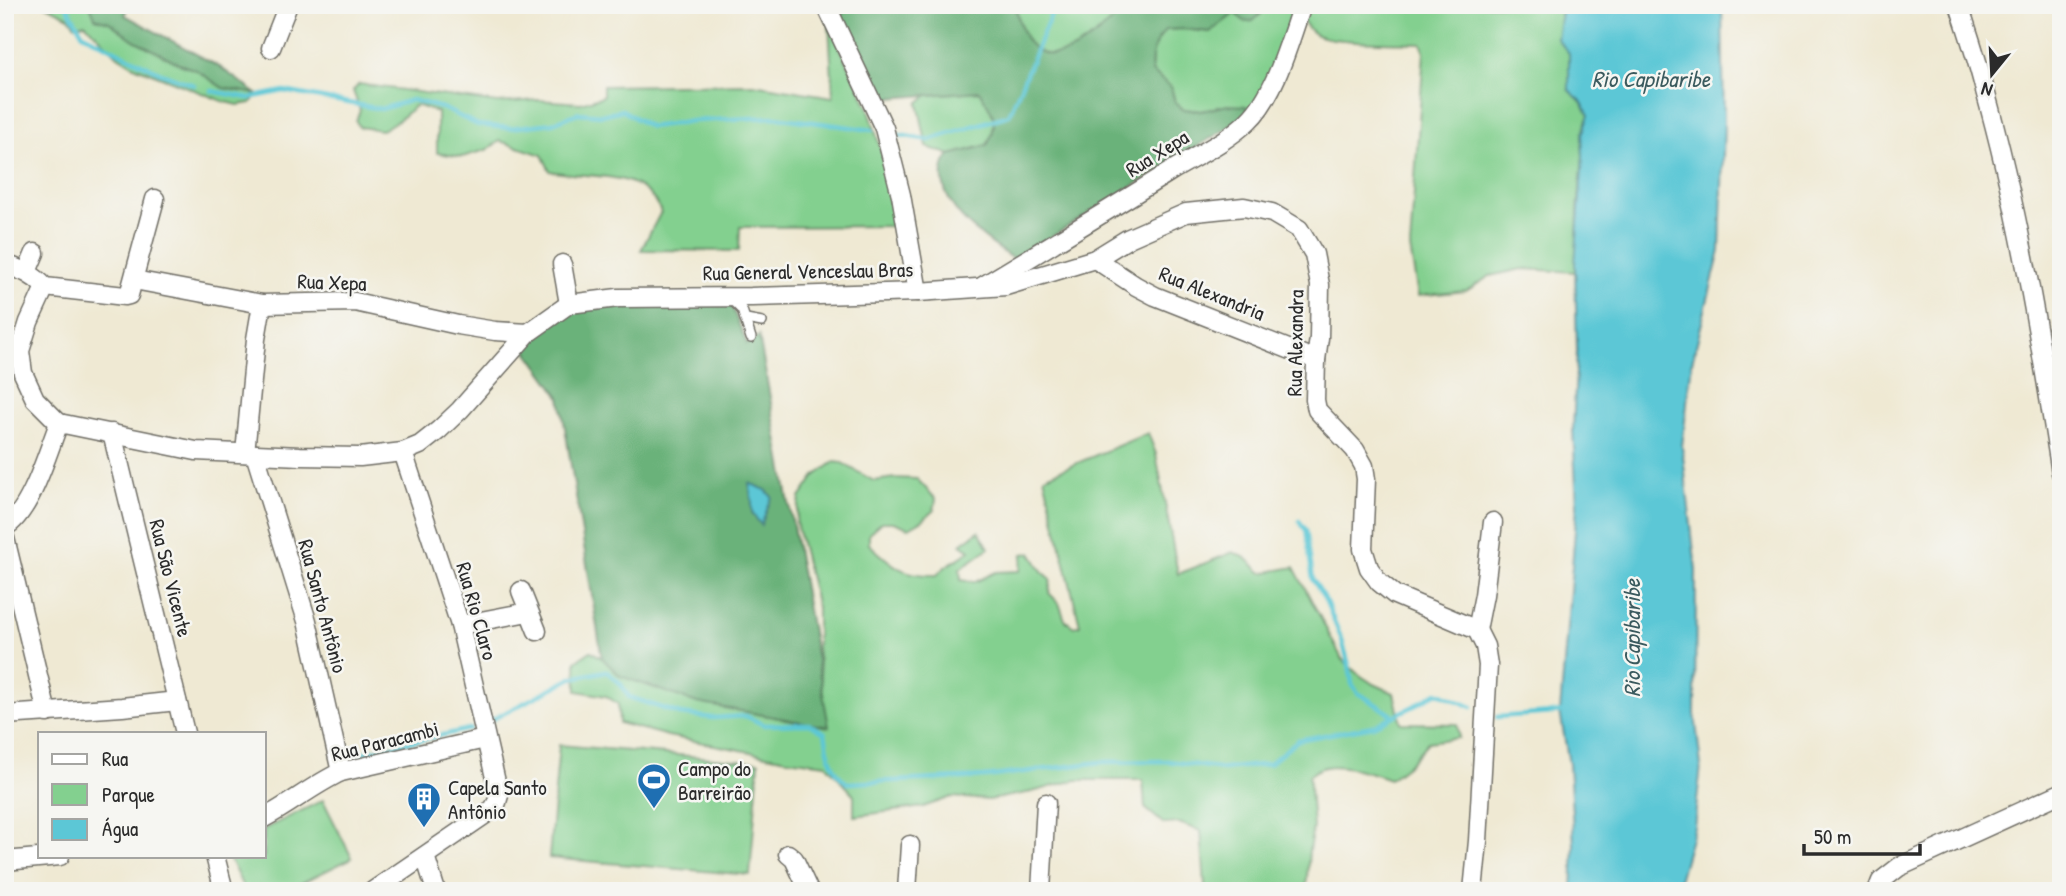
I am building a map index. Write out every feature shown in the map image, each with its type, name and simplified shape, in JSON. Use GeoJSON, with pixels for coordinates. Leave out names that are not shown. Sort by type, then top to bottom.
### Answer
{"type":"FeatureCollection","features":[{"type":"Feature","properties":{"kind":"street"},"geometry":{"type":"LineString","coordinates":[[271,48],[288,5]]}},
{"type":"Feature","properties":{"kind":"street"},"geometry":{"type":"LineString","coordinates":[[826,5],[884,128],[901,195],[918,292]]}},
{"type":"Feature","properties":{"kind":"street","name":"Rua Xepa"},"geometry":{"type":"LineString","coordinates":[[979,288],[1137,193],[1248,121],[1262,103],[1283,61],[1302,5]]}},
{"type":"Feature","properties":{"kind":"street"},"geometry":{"type":"LineString","coordinates":[[1959,5],[1984,87],[2008,182],[2046,372],[2061,473]]}},
{"type":"Feature","properties":{"kind":"street"},"geometry":{"type":"LineString","coordinates":[[132,286],[155,199]]}},
{"type":"Feature","properties":{"kind":"street","name":"Rua Alexandra"},"geometry":{"type":"LineString","coordinates":[[1095,259],[1129,238],[1186,213],[1244,207],[1272,213],[1298,229],[1314,254],[1320,285],[1314,392],[1317,410],[1355,450],[1364,466],[1366,479],[1363,549],[1369,568],[1379,582],[1395,595],[1477,630]]}},
{"type":"Feature","properties":{"kind":"street"},"geometry":{"type":"LineString","coordinates":[[27,272],[35,253]]}},
{"type":"Feature","properties":{"kind":"street","name":"Rua General Venceslau Bras"},"geometry":{"type":"LineString","coordinates":[[403,452],[420,445],[446,424],[528,333],[569,304],[618,298],[918,292],[1006,286],[1095,259]]}},
{"type":"Feature","properties":{"kind":"street","name":"Rua Alexandria"},"geometry":{"type":"LineString","coordinates":[[1095,259],[1155,296],[1316,360]]}},
{"type":"Feature","properties":{"kind":"street"},"geometry":{"type":"LineString","coordinates":[[5,264],[27,272],[45,287],[12,351],[35,399],[59,423],[196,451],[360,457],[403,452]]}},
{"type":"Feature","properties":{"kind":"street"},"geometry":{"type":"LineString","coordinates":[[562,264],[569,304]]}},
{"type":"Feature","properties":{"kind":"street","name":"Rua Xepa"},"geometry":{"type":"LineString","coordinates":[[45,287],[125,296],[132,286],[262,304],[355,302],[458,325],[528,333]]}},
{"type":"Feature","properties":{"kind":"street"},"geometry":{"type":"LineString","coordinates":[[250,454],[256,339],[262,304]]}},
{"type":"Feature","properties":{"kind":"street"},"geometry":{"type":"LineString","coordinates":[[5,527],[19,515],[32,494],[59,423]]}},
{"type":"Feature","properties":{"kind":"street","name":"Rua São Vicente"},"geometry":{"type":"LineString","coordinates":[[112,433],[185,732]]}},
{"type":"Feature","properties":{"kind":"street","name":"Rua Rio Claro"},"geometry":{"type":"LineString","coordinates":[[403,452],[460,625],[485,740],[498,785],[497,802],[493,809],[425,856]]}},
{"type":"Feature","properties":{"kind":"street","name":"Rua Santo Antônio"},"geometry":{"type":"LineString","coordinates":[[250,454],[307,621],[341,772]]}},
{"type":"Feature","properties":{"kind":"street"},"geometry":{"type":"LineString","coordinates":[[1473,891],[1488,665],[1485,646],[1477,630],[1493,522]]}},
{"type":"Feature","properties":{"kind":"street"},"geometry":{"type":"LineString","coordinates":[[5,538],[47,713]]}},
{"type":"Feature","properties":{"kind":"street"},"geometry":{"type":"LineString","coordinates":[[521,591],[537,631]]}},
{"type":"Feature","properties":{"kind":"street"},"geometry":{"type":"LineString","coordinates":[[460,625],[528,612]]}},
{"type":"Feature","properties":{"kind":"street"},"geometry":{"type":"LineString","coordinates":[[5,715],[177,701]]}},
{"type":"Feature","properties":{"kind":"street","name":"Rua Paracambi"},"geometry":{"type":"LineString","coordinates":[[266,817],[322,780],[341,772],[485,740]]}},
{"type":"Feature","properties":{"kind":"street"},"geometry":{"type":"LineString","coordinates":[[1877,891],[1881,881],[1899,867],[2061,793]]}},
{"type":"Feature","properties":{"kind":"street"},"geometry":{"type":"LineString","coordinates":[[1041,891],[1046,803]]}},
{"type":"Feature","properties":{"kind":"street"},"geometry":{"type":"LineString","coordinates":[[907,891],[910,845]]}},
{"type":"Feature","properties":{"kind":"street"},"geometry":{"type":"LineString","coordinates":[[788,855],[794,859],[809,891]]}},
{"type":"Feature","properties":{"kind":"street"},"geometry":{"type":"LineString","coordinates":[[373,891],[425,856],[436,891]]}},
{"type":"Feature","properties":{"kind":"street"},"geometry":{"type":"LineString","coordinates":[[5,861],[38,858]]}},
{"type":"Feature","properties":{"kind":"street"},"geometry":{"type":"LineString","coordinates":[[216,858],[224,891]]}},
{"type":"Feature","properties":{"kind":"lane"},"geometry":{"type":"LineString","coordinates":[[728,297],[736,303],[746,319],[751,338]]}},
{"type":"Feature","properties":{"kind":"lane"},"geometry":{"type":"LineString","coordinates":[[746,319],[762,322]]}},
{"type":"Feature","properties":{"kind":"green space"},"geometry":{"type":"Polygon","coordinates":[[[45,5],[90,5],[96,18],[109,22],[134,40],[196,70],[223,88],[257,94],[251,103],[238,105],[134,66],[118,56],[85,23],[75,25],[69,17],[45,5]]]}},
{"type":"Feature","properties":{"kind":"green space"},"geometry":{"type":"Polygon","coordinates":[[[90,5],[128,5],[125,15],[220,67],[257,94],[223,88],[196,70],[134,40],[109,22],[95,18],[90,5]]]}},
{"type":"Feature","properties":{"kind":"green space"},"geometry":{"type":"Polygon","coordinates":[[[845,5],[1015,5],[1028,42],[1040,52],[1053,55],[1081,45],[1130,5],[1269,5],[1253,21],[1245,22],[1235,13],[1210,32],[1166,30],[1152,54],[1152,72],[1171,87],[1175,102],[1183,109],[1201,111],[1228,105],[1246,106],[1248,112],[1240,120],[1014,260],[966,222],[948,198],[943,184],[943,169],[950,155],[987,145],[991,137],[993,117],[984,98],[979,91],[877,99],[841,20],[845,5]]]}},
{"type":"Feature","properties":{"kind":"green space"},"geometry":{"type":"Polygon","coordinates":[[[1015,5],[1130,5],[1081,45],[1053,55],[1040,52],[1028,42],[1015,5]]]}},
{"type":"Feature","properties":{"kind":"green space"},"geometry":{"type":"Polygon","coordinates":[[[1269,5],[1296,5],[1266,85],[1248,112],[1228,105],[1201,111],[1183,109],[1175,102],[1171,87],[1152,72],[1154,49],[1166,30],[1210,32],[1235,13],[1259,16],[1269,5]]]}},
{"type":"Feature","properties":{"kind":"green space"},"geometry":{"type":"Polygon","coordinates":[[[1305,5],[1562,5],[1560,14],[1569,53],[1569,90],[1581,101],[1589,115],[1582,134],[1576,272],[1522,269],[1490,276],[1466,291],[1418,296],[1410,248],[1424,51],[1421,43],[1349,41],[1322,37],[1310,30],[1302,19],[1305,5]]]}},
{"type":"Feature","properties":{"kind":"green space"},"geometry":{"type":"Polygon","coordinates":[[[829,24],[868,106],[903,226],[740,227],[739,251],[641,250],[661,212],[652,197],[641,187],[613,178],[550,171],[542,155],[500,141],[486,150],[462,157],[437,153],[437,112],[416,105],[382,130],[359,127],[356,121],[360,110],[353,91],[359,84],[498,103],[538,100],[581,103],[603,96],[603,86],[753,84],[833,97],[829,24]]]}},
{"type":"Feature","properties":{"kind":"green space"},"geometry":{"type":"Polygon","coordinates":[[[979,91],[988,104],[994,123],[987,145],[951,155],[927,147],[918,103],[928,95],[979,91]]]}},
{"type":"Feature","properties":{"kind":"green space"},"geometry":{"type":"Polygon","coordinates":[[[703,303],[732,307],[747,344],[759,336],[829,727],[697,703],[620,676],[602,658],[560,397],[525,348],[542,329],[578,306],[703,303]]]}},
{"type":"Feature","properties":{"kind":"green space"},"geometry":{"type":"Polygon","coordinates":[[[1148,433],[1156,454],[1178,574],[1233,552],[1246,558],[1262,573],[1294,567],[1342,659],[1358,674],[1394,693],[1401,723],[1457,724],[1459,738],[1428,742],[1407,766],[1390,779],[1335,766],[1319,769],[1309,776],[1313,827],[1306,891],[1204,891],[1201,831],[1179,823],[1164,824],[1145,808],[1143,780],[1076,780],[989,800],[952,797],[923,807],[854,816],[854,795],[826,764],[668,736],[619,723],[618,704],[606,696],[577,691],[576,661],[591,651],[602,658],[825,711],[817,647],[817,607],[796,523],[800,498],[815,476],[834,462],[842,463],[874,481],[917,479],[936,499],[934,510],[909,528],[893,522],[882,522],[869,534],[869,544],[892,564],[915,574],[937,575],[970,550],[961,544],[979,531],[989,548],[960,569],[961,580],[975,582],[996,572],[1020,571],[1023,554],[1031,553],[1042,571],[1051,579],[1049,593],[1059,603],[1065,620],[1074,627],[1080,625],[1044,477],[1148,433]]]}},
{"type":"Feature","properties":{"kind":"green space","name":"Campo do Barreirão"},"geometry":{"type":"Polygon","coordinates":[[[559,745],[759,762],[750,875],[549,858],[559,745]]]}},
{"type":"Feature","properties":{"kind":"green space"},"geometry":{"type":"Polygon","coordinates":[[[323,800],[352,858],[285,891],[245,891],[229,858],[266,858],[266,828],[323,800]]]}},
{"type":"Feature","properties":{"kind":"water","name":"Rio Capibaribe"},"geometry":{"type":"Polygon","coordinates":[[[1562,5],[1722,5],[1724,123],[1720,251],[1692,362],[1682,446],[1696,570],[1695,714],[1701,766],[1694,827],[1676,891],[1572,891],[1574,845],[1569,764],[1560,712],[1577,506],[1573,429],[1577,351],[1575,264],[1583,156],[1582,134],[1589,115],[1581,101],[1569,90],[1569,53],[1557,39],[1562,5]]]}},
{"type":"Feature","properties":{"kind":"water"},"geometry":{"type":"Polygon","coordinates":[[[749,483],[766,490],[772,497],[761,525],[752,513],[749,483]]]}},
{"type":"Feature","properties":{"kind":"waterway"},"geometry":{"type":"LineString","coordinates":[[66,5],[83,34],[159,72],[194,85]]}},
{"type":"Feature","properties":{"kind":"waterway"},"geometry":{"type":"LineString","coordinates":[[899,135],[929,140],[1009,115],[1055,5]]}},
{"type":"Feature","properties":{"kind":"waterway"},"geometry":{"type":"LineString","coordinates":[[212,91],[249,98],[284,91],[381,109],[412,100],[442,108],[478,125],[510,128],[553,123],[578,113],[602,115],[622,110],[650,127],[693,121],[775,117],[872,130]]}},
{"type":"Feature","properties":{"kind":"waterway"},"geometry":{"type":"LineString","coordinates":[[1299,521],[1306,530],[1313,580],[1324,597],[1342,640],[1352,684],[1358,693],[1394,716]]}},
{"type":"Feature","properties":{"kind":"waterway"},"geometry":{"type":"LineString","coordinates":[[493,719],[572,678],[606,671],[620,683],[629,697],[680,714],[713,718],[746,716],[764,725],[809,724],[825,733],[834,767],[847,783],[986,777],[1101,762],[1168,761],[1223,769],[1269,764],[1298,740],[1373,726],[1437,692],[1472,707]]}},
{"type":"Feature","properties":{"kind":"waterway"},"geometry":{"type":"LineString","coordinates":[[1497,717],[1566,712]]}},
{"type":"Feature","properties":{"kind":"waterway"},"geometry":{"type":"LineString","coordinates":[[344,757],[470,729]]}},
{"type":"Feature","properties":{"kind":"place","name":"Campo do Barreirão"},"geometry":{"type":"Point","coordinates":[654,810]}},
{"type":"Feature","properties":{"kind":"place","name":"Capela Santo Antônio"},"geometry":{"type":"Point","coordinates":[424,829]}}]}
